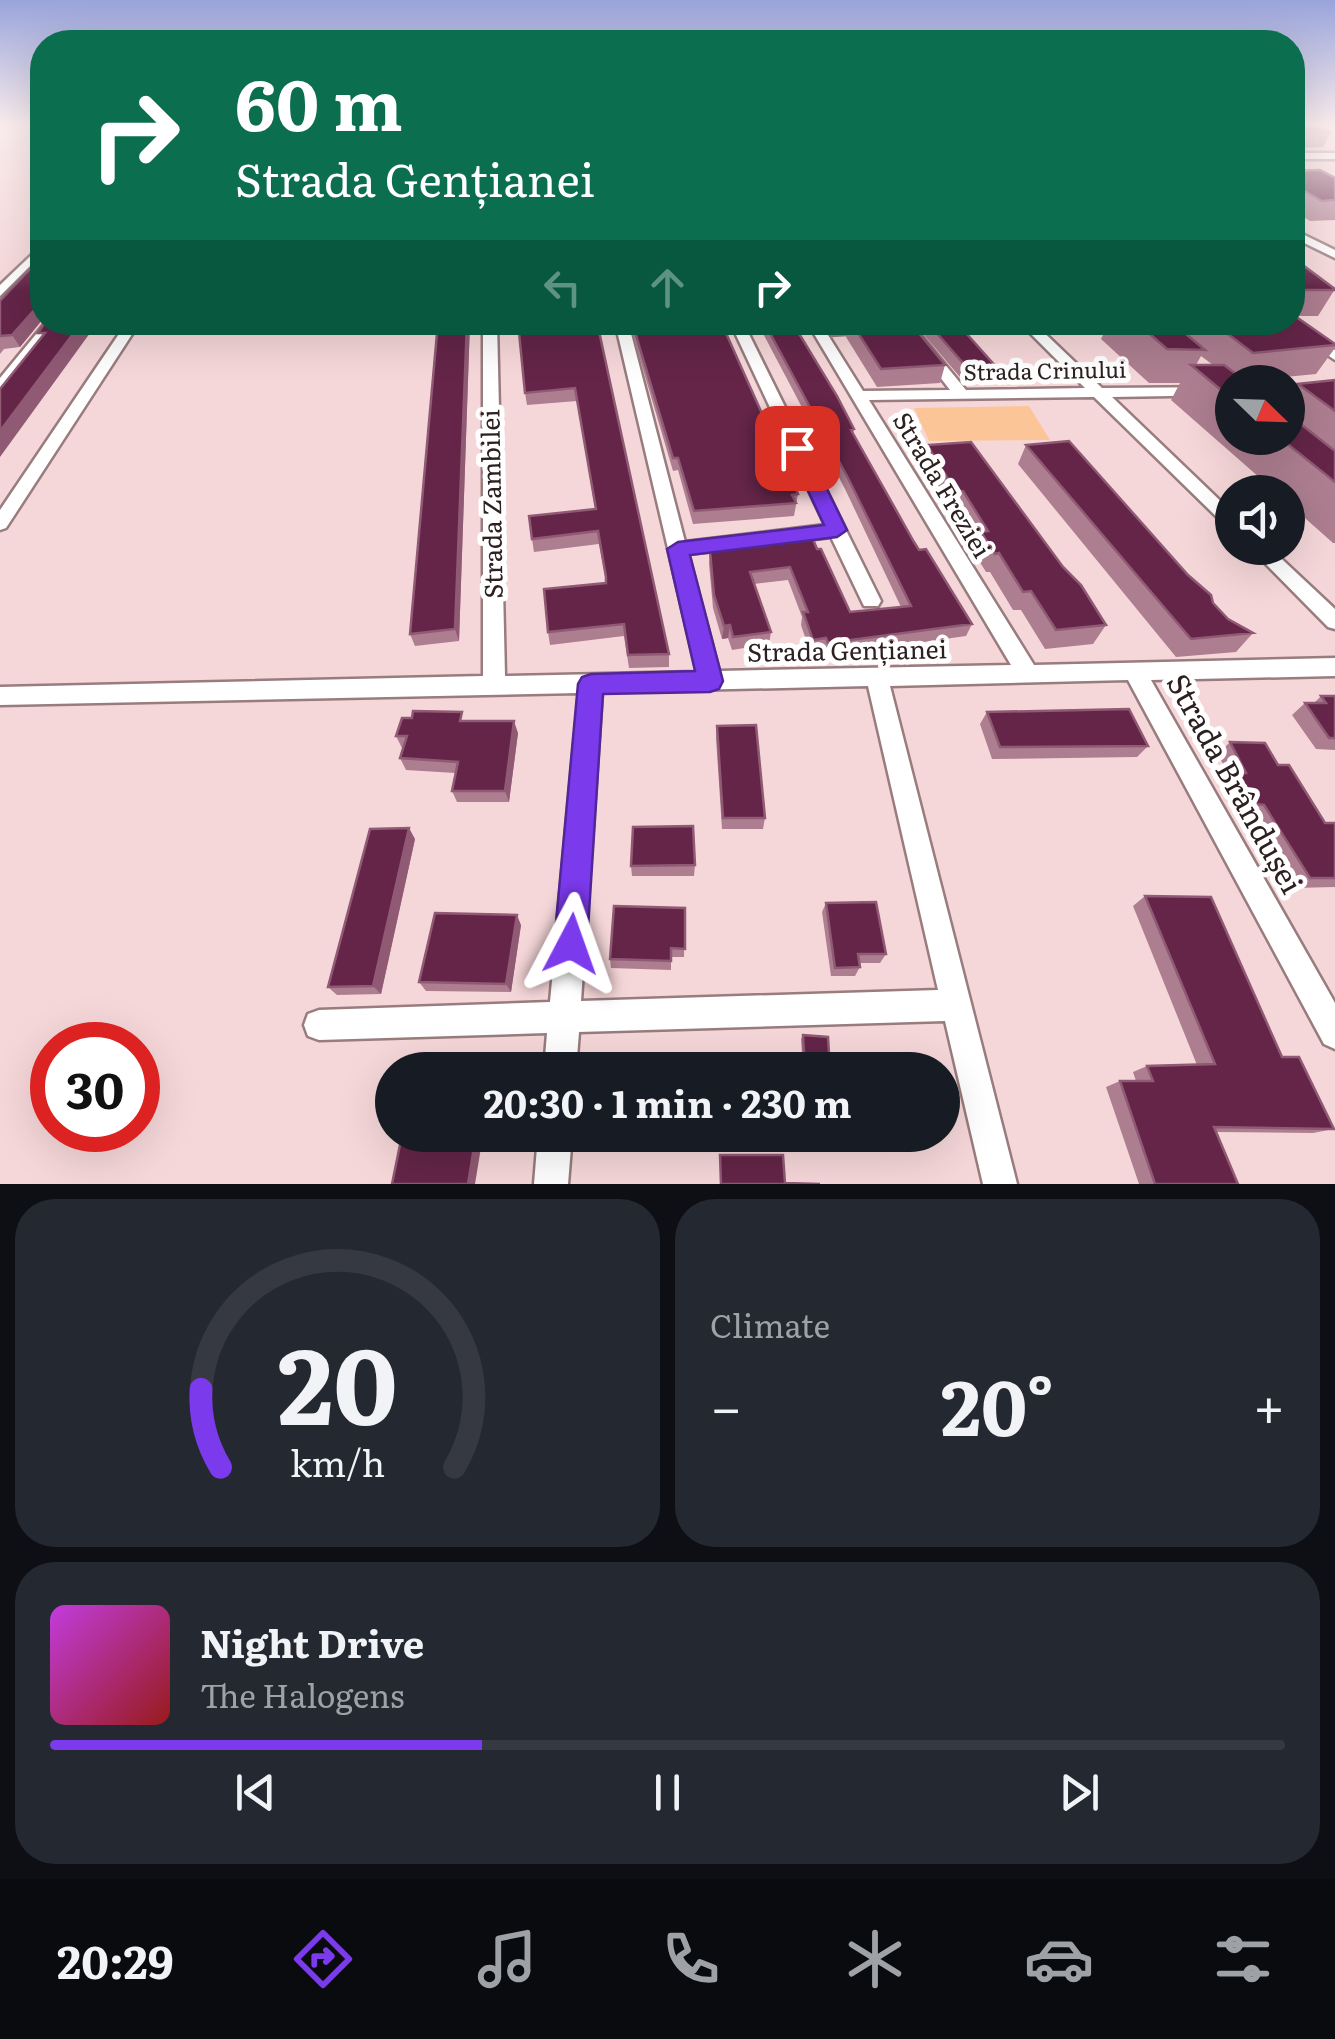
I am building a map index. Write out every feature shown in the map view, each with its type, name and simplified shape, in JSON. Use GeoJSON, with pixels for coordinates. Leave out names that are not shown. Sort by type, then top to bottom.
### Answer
{"type":"FeatureCollection","features":[{"type":"Feature","properties":{"kind":"street"},"geometry":{"type":"LineString","coordinates":[[1305,239],[1335,255]]}},
{"type":"Feature","properties":{"kind":"street"},"geometry":{"type":"LineString","coordinates":[[1305,244],[1335,243]]}},
{"type":"Feature","properties":{"kind":"street"},"geometry":{"type":"LineString","coordinates":[[0,292],[30,262]]}},
{"type":"Feature","properties":{"kind":"street"},"geometry":{"type":"LineString","coordinates":[[0,388],[43,335]]}},
{"type":"Feature","properties":{"kind":"street"},"geometry":{"type":"LineString","coordinates":[[0,524],[125,335]]}},
{"type":"Feature","properties":{"kind":"street","name":"Strada Zambilei"},"geometry":{"type":"LineString","coordinates":[[490,335],[494,686]]}},
{"type":"Feature","properties":{"kind":"street"},"geometry":{"type":"LineString","coordinates":[[625,335],[710,681]]}},
{"type":"Feature","properties":{"kind":"street"},"geometry":{"type":"LineString","coordinates":[[742,335],[871,601]]}},
{"type":"Feature","properties":{"kind":"street","name":"Strada Freziei"},"geometry":{"type":"LineString","coordinates":[[821,335],[1028,674]]}},
{"type":"Feature","properties":{"kind":"street"},"geometry":{"type":"LineString","coordinates":[[913,335],[962,395]]}},
{"type":"Feature","properties":{"kind":"street"},"geometry":{"type":"LineString","coordinates":[[1038,335],[1215,506]]}},
{"type":"Feature","properties":{"kind":"street"},"geometry":{"type":"LineString","coordinates":[[1304,335],[1335,356]]}},
{"type":"Feature","properties":{"kind":"street"},"geometry":{"type":"LineString","coordinates":[[1305,390],[1335,389]]}},
{"type":"Feature","properties":{"kind":"street","name":"Strada Crinului"},"geometry":{"type":"LineString","coordinates":[[859,396],[1215,391]]}},
{"type":"Feature","properties":{"kind":"street"},"geometry":{"type":"LineString","coordinates":[[678,549],[837,530]]}},
{"type":"Feature","properties":{"kind":"street"},"geometry":{"type":"LineString","coordinates":[[1277,565],[1335,621]]}},
{"type":"Feature","properties":{"kind":"street","name":"Strada Gențianei"},"geometry":{"type":"LineString","coordinates":[[0,696],[1335,667]]}},
{"type":"Feature","properties":{"kind":"street","name":"Strada Brândușei"},"geometry":{"type":"LineString","coordinates":[[1135,672],[1335,1033]]}},
{"type":"Feature","properties":{"kind":"street"},"geometry":{"type":"LineString","coordinates":[[878,678],[1000,1184]]}},
{"type":"Feature","properties":{"kind":"street"},"geometry":{"type":"LineString","coordinates":[[562,1052],[591,684]]}},
{"type":"Feature","properties":{"kind":"street"},"geometry":{"type":"LineString","coordinates":[[319,1025],[957,1005]]}},
{"type":"Feature","properties":{"kind":"street"},"geometry":{"type":"LineString","coordinates":[[551,1184],[554,1152]]}},
{"type":"Feature","properties":{"kind":"shaded area"},"geometry":{"type":"Polygon","coordinates":[[[1029,406],[1050,440],[929,441],[914,408],[1029,406]]]}},
{"type":"Feature","properties":{"kind":"building"},"geometry":{"type":"Polygon","coordinates":[[[1305,181],[1335,181],[1335,200],[1322,201],[1305,191],[1305,181]]]}},
{"type":"Feature","properties":{"kind":"building"},"geometry":{"type":"Polygon","coordinates":[[[1305,267],[1335,289],[1305,290],[1305,267]]]}},
{"type":"Feature","properties":{"kind":"building"},"geometry":{"type":"Polygon","coordinates":[[[30,269],[30,315],[12,335],[0,336],[0,301],[30,269]]]}},
{"type":"Feature","properties":{"kind":"building"},"geometry":{"type":"Polygon","coordinates":[[[1305,323],[1335,344],[1335,345],[1253,353],[1229,335],[1305,335],[1305,323]]]}},
{"type":"Feature","properties":{"kind":"building"},"geometry":{"type":"Polygon","coordinates":[[[43,335],[72,335],[0,431],[0,389],[43,335]]]}},
{"type":"Feature","properties":{"kind":"building"},"geometry":{"type":"Polygon","coordinates":[[[437,335],[466,335],[455,629],[410,634],[437,335]]]}},
{"type":"Feature","properties":{"kind":"building"},"geometry":{"type":"Polygon","coordinates":[[[519,335],[600,335],[669,654],[628,655],[624,624],[548,632],[544,589],[606,583],[606,577],[598,531],[532,539],[529,516],[596,509],[575,388],[525,393],[519,335]]]}},
{"type":"Feature","properties":{"kind":"building"},"geometry":{"type":"Polygon","coordinates":[[[636,335],[727,335],[798,494],[792,495],[796,503],[694,511],[678,458],[673,458],[636,335]]]}},
{"type":"Feature","properties":{"kind":"building"},"geometry":{"type":"Polygon","coordinates":[[[771,335],[800,335],[837,396],[854,429],[851,430],[914,542],[919,550],[926,549],[972,624],[828,643],[826,638],[813,640],[803,612],[808,612],[790,567],[750,572],[771,632],[733,637],[730,625],[724,626],[714,595],[710,551],[813,539],[850,612],[911,606],[771,335]]]}},
{"type":"Feature","properties":{"kind":"building"},"geometry":{"type":"Polygon","coordinates":[[[859,335],[921,335],[945,365],[881,369],[859,335]]]}},
{"type":"Feature","properties":{"kind":"building"},"geometry":{"type":"Polygon","coordinates":[[[938,335],[968,335],[998,369],[970,371],[938,335]]]}},
{"type":"Feature","properties":{"kind":"building"},"geometry":{"type":"Polygon","coordinates":[[[1151,335],[1187,335],[1205,350],[1167,349],[1151,335]]]}},
{"type":"Feature","properties":{"kind":"building"},"geometry":{"type":"Polygon","coordinates":[[[1191,365],[1215,365],[1215,385],[1191,365]]]}},
{"type":"Feature","properties":{"kind":"building"},"geometry":{"type":"Polygon","coordinates":[[[1335,380],[1335,411],[1305,389],[1305,383],[1335,380]]]}},
{"type":"Feature","properties":{"kind":"building"},"geometry":{"type":"Polygon","coordinates":[[[1305,427],[1335,451],[1335,482],[1301,455],[1305,455],[1305,427]]]}},
{"type":"Feature","properties":{"kind":"building"},"geometry":{"type":"Polygon","coordinates":[[[1069,441],[1188,575],[1211,595],[1228,619],[1253,633],[1191,639],[1026,445],[1069,441]]]}},
{"type":"Feature","properties":{"kind":"building"},"geometry":{"type":"Polygon","coordinates":[[[971,442],[1063,567],[1081,585],[1106,625],[1056,630],[1031,591],[1023,592],[981,532],[988,531],[963,491],[956,492],[927,445],[971,442]]]}},
{"type":"Feature","properties":{"kind":"building"},"geometry":{"type":"Polygon","coordinates":[[[1321,696],[1335,696],[1335,738],[1329,738],[1305,703],[1326,703],[1321,696]]]}},
{"type":"Feature","properties":{"kind":"building"},"geometry":{"type":"Polygon","coordinates":[[[1129,709],[1148,746],[1000,747],[987,712],[1129,709]]]}},
{"type":"Feature","properties":{"kind":"building"},"geometry":{"type":"Polygon","coordinates":[[[413,711],[462,712],[460,721],[514,721],[505,791],[452,791],[458,762],[400,758],[407,736],[396,736],[402,718],[412,718],[413,711]]]}},
{"type":"Feature","properties":{"kind":"building"},"geometry":{"type":"Polygon","coordinates":[[[756,725],[765,818],[723,818],[717,726],[756,725]]]}},
{"type":"Feature","properties":{"kind":"building"},"geometry":{"type":"Polygon","coordinates":[[[1230,742],[1265,743],[1278,765],[1289,765],[1325,823],[1335,823],[1335,878],[1310,878],[1264,805],[1255,804],[1238,774],[1246,773],[1230,742]]]}},
{"type":"Feature","properties":{"kind":"building"},"geometry":{"type":"Polygon","coordinates":[[[693,826],[695,865],[631,866],[633,827],[693,826]]]}},
{"type":"Feature","properties":{"kind":"building"},"geometry":{"type":"Polygon","coordinates":[[[409,828],[373,986],[328,987],[370,829],[409,828]]]}},
{"type":"Feature","properties":{"kind":"building"},"geometry":{"type":"Polygon","coordinates":[[[1145,896],[1211,897],[1282,1057],[1299,1057],[1334,1129],[1214,1127],[1238,1184],[1155,1184],[1120,1081],[1153,1081],[1147,1066],[1215,1064],[1145,896]]]}},
{"type":"Feature","properties":{"kind":"building"},"geometry":{"type":"Polygon","coordinates":[[[876,902],[886,954],[858,954],[860,967],[835,968],[826,903],[876,902]]]}},
{"type":"Feature","properties":{"kind":"building"},"geometry":{"type":"Polygon","coordinates":[[[614,906],[685,908],[685,949],[671,948],[671,961],[610,959],[614,906]]]}},
{"type":"Feature","properties":{"kind":"building"},"geometry":{"type":"Polygon","coordinates":[[[435,913],[517,915],[506,984],[419,982],[435,913]]]}},
{"type":"Feature","properties":{"kind":"building"},"geometry":{"type":"Polygon","coordinates":[[[803,1035],[828,1037],[829,1052],[804,1052],[803,1035]]]}},
{"type":"Feature","properties":{"kind":"building"},"geometry":{"type":"Polygon","coordinates":[[[399,1152],[473,1152],[468,1184],[392,1184],[399,1152]]]}},
{"type":"Feature","properties":{"kind":"building"},"geometry":{"type":"Polygon","coordinates":[[[720,1155],[783,1155],[785,1183],[820,1184],[721,1184],[720,1155]]]}},
{"type":"Feature","properties":{"kind":"route"},"geometry":{"type":"LineString","coordinates":[[571,944],[591,684],[710,681],[678,549],[837,530],[797,448]]}}]}
